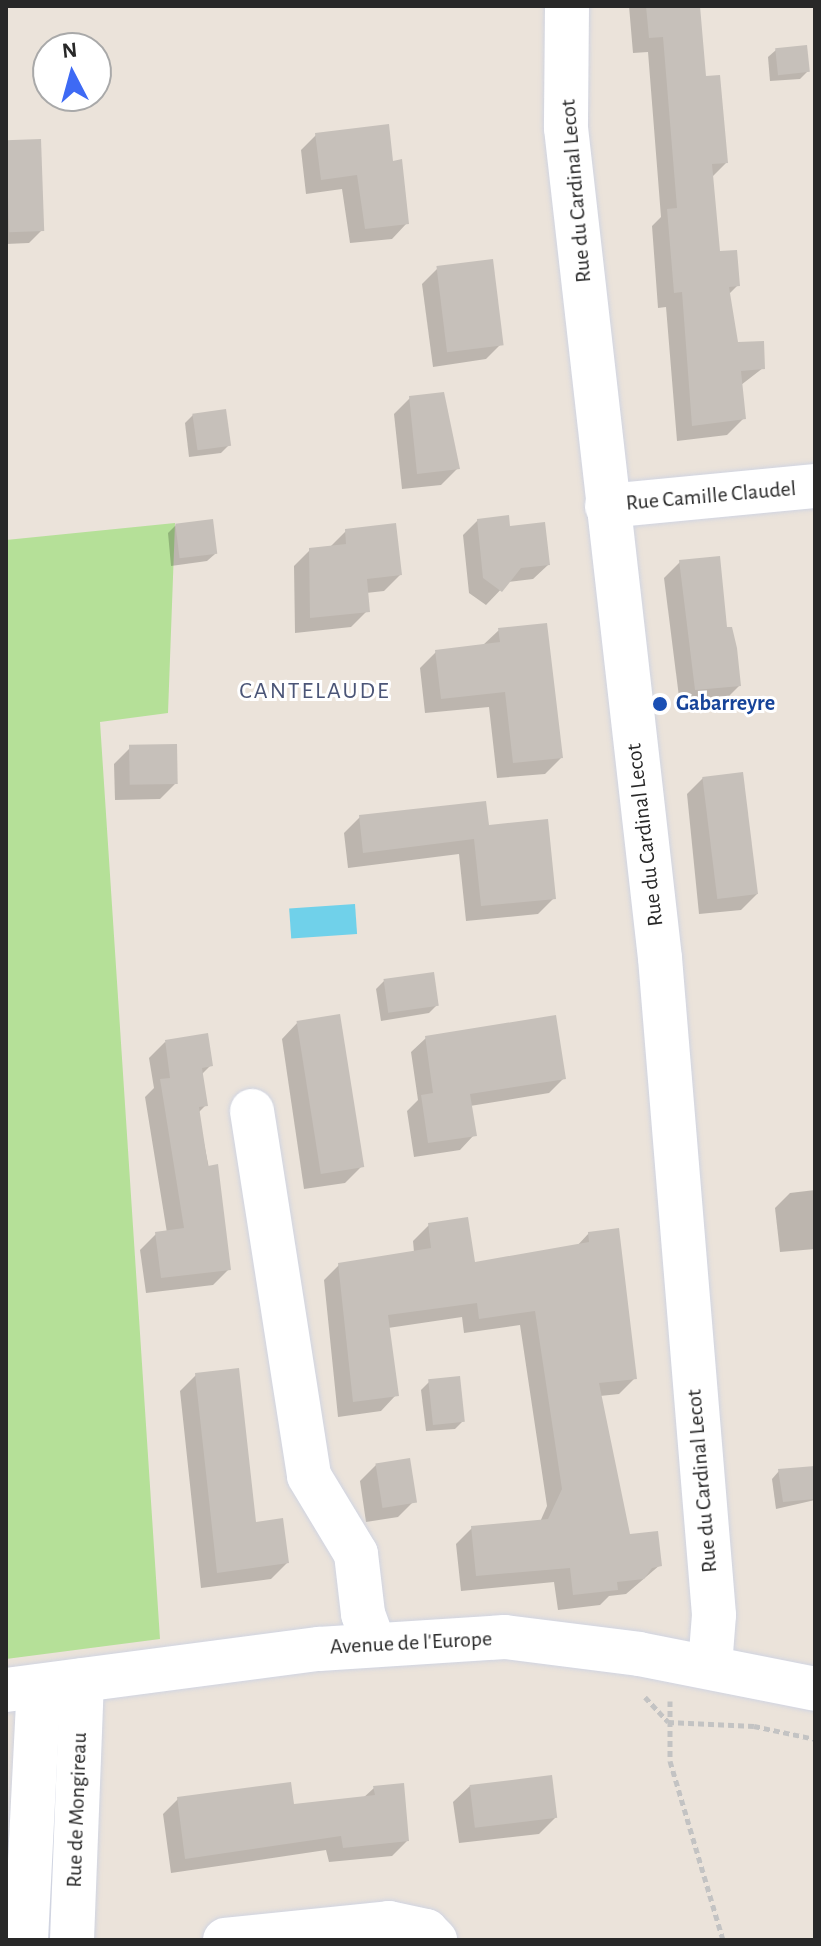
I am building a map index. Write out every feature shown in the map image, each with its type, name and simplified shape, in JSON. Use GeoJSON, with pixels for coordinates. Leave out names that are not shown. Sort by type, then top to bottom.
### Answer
{"type":"FeatureCollection","features":[{"type":"Feature","properties":{"kind":"street","name":"Rue du Cardinal Lecot"},"geometry":{"type":"LineString","coordinates":[[567,6],[566,128],[660,958],[714,1615],[692,1663]]}},
{"type":"Feature","properties":{"kind":"street","name":"Rue Camille Claudel"},"geometry":{"type":"LineString","coordinates":[[607,506],[815,486]]}},
{"type":"Feature","properties":{"kind":"street"},"geometry":{"type":"LineString","coordinates":[[252,1111],[309,1476],[356,1554],[363,1614],[374,1644]]}},
{"type":"Feature","properties":{"kind":"street","name":"Avenue de l'Europe"},"geometry":{"type":"LineString","coordinates":[[22,1688],[374,1644],[505,1637],[692,1663],[815,1689]]}},
{"type":"Feature","properties":{"kind":"street","name":"Rue de Mongireau"},"geometry":{"type":"LineString","coordinates":[[72,1940],[82,1680]]}},
{"type":"Feature","properties":{"kind":"street","name":"Rue de Mongireau"},"geometry":{"type":"LineString","coordinates":[[22,1688],[26,1940]]}},
{"type":"Feature","properties":{"kind":"street"},"geometry":{"type":"LineString","coordinates":[[225,1940],[389,1923],[426,1931],[435,1940]]}},
{"type":"Feature","properties":{"kind":"path"},"geometry":{"type":"LineString","coordinates":[[692,1663],[668,1722],[670,1761],[723,1940]]}},
{"type":"Feature","properties":{"kind":"path"},"geometry":{"type":"LineString","coordinates":[[642,1694],[668,1722],[754,1726],[815,1739]]}},
{"type":"Feature","properties":{"kind":"green space"},"geometry":{"type":"Polygon","coordinates":[[[175,523],[168,713],[100,722],[160,1639],[6,1659],[6,540],[175,523]]]}},
{"type":"Feature","properties":{"kind":"water"},"geometry":{"type":"Polygon","coordinates":[[[355,904],[357,934],[291,939],[289,909],[355,904]]]}},
{"type":"Feature","properties":{"kind":"building"},"geometry":{"type":"Polygon","coordinates":[[[646,6],[700,6],[706,76],[720,75],[728,163],[712,164],[720,251],[737,250],[740,286],[729,287],[738,342],[764,341],[765,369],[741,371],[746,419],[692,426],[682,292],[674,293],[667,209],[677,208],[663,37],[649,38],[646,6]]]}},
{"type":"Feature","properties":{"kind":"building"},"geometry":{"type":"Polygon","coordinates":[[[807,45],[810,72],[778,75],[775,48],[807,45]]]}},
{"type":"Feature","properties":{"kind":"building"},"geometry":{"type":"Polygon","coordinates":[[[389,124],[393,161],[402,159],[409,224],[365,229],[357,175],[321,180],[315,133],[389,124]]]}},
{"type":"Feature","properties":{"kind":"building"},"geometry":{"type":"Polygon","coordinates":[[[41,139],[44,231],[9,232],[6,140],[41,139]]]}},
{"type":"Feature","properties":{"kind":"building"},"geometry":{"type":"Polygon","coordinates":[[[493,259],[504,345],[447,352],[436,266],[493,259]]]}},
{"type":"Feature","properties":{"kind":"building"},"geometry":{"type":"Polygon","coordinates":[[[444,392],[460,469],[417,474],[409,396],[444,392]]]}},
{"type":"Feature","properties":{"kind":"building"},"geometry":{"type":"Polygon","coordinates":[[[226,409],[231,446],[197,450],[192,414],[226,409]]]}},
{"type":"Feature","properties":{"kind":"building"},"geometry":{"type":"Polygon","coordinates":[[[509,515],[510,526],[545,522],[550,565],[521,568],[502,592],[483,578],[477,519],[509,515]]]}},
{"type":"Feature","properties":{"kind":"building"},"geometry":{"type":"Polygon","coordinates":[[[213,519],[217,554],[180,558],[175,524],[213,519]]]}},
{"type":"Feature","properties":{"kind":"building"},"geometry":{"type":"Polygon","coordinates":[[[396,523],[402,575],[367,579],[370,612],[310,618],[309,548],[346,544],[345,529],[396,523]]]}},
{"type":"Feature","properties":{"kind":"building"},"geometry":{"type":"Polygon","coordinates":[[[720,556],[727,627],[732,627],[737,648],[741,686],[695,690],[679,560],[720,556]]]}},
{"type":"Feature","properties":{"kind":"building"},"geometry":{"type":"Polygon","coordinates":[[[547,623],[563,758],[513,763],[505,692],[441,699],[435,650],[500,642],[498,628],[547,623]]]}},
{"type":"Feature","properties":{"kind":"building"},"geometry":{"type":"Polygon","coordinates":[[[177,744],[178,784],[130,785],[129,745],[177,744]]]}},
{"type":"Feature","properties":{"kind":"building"},"geometry":{"type":"Polygon","coordinates":[[[743,772],[758,894],[717,899],[702,777],[743,772]]]}},
{"type":"Feature","properties":{"kind":"building"},"geometry":{"type":"Polygon","coordinates":[[[486,801],[489,825],[548,819],[556,899],[481,906],[474,839],[363,853],[359,815],[486,801]]]}},
{"type":"Feature","properties":{"kind":"building"},"geometry":{"type":"Polygon","coordinates":[[[434,972],[439,1006],[388,1013],[383,979],[434,972]]]}},
{"type":"Feature","properties":{"kind":"building"},"geometry":{"type":"Polygon","coordinates":[[[340,1014],[364,1167],[321,1174],[297,1021],[340,1014]]]}},
{"type":"Feature","properties":{"kind":"building"},"geometry":{"type":"Polygon","coordinates":[[[556,1015],[566,1079],[470,1094],[477,1136],[428,1143],[421,1095],[433,1093],[425,1036],[556,1015]]]}},
{"type":"Feature","properties":{"kind":"building"},"geometry":{"type":"Polygon","coordinates":[[[208,1033],[213,1066],[202,1068],[208,1106],[199,1107],[208,1166],[218,1164],[231,1270],[161,1278],[155,1232],[184,1228],[160,1079],[170,1078],[165,1040],[208,1033]]]}},
{"type":"Feature","properties":{"kind":"building"},"geometry":{"type":"Polygon","coordinates":[[[468,1217],[475,1262],[589,1242],[588,1232],[619,1228],[637,1379],[599,1383],[630,1534],[658,1531],[662,1566],[652,1568],[644,1579],[617,1582],[618,1590],[573,1595],[570,1568],[476,1576],[471,1526],[548,1519],[562,1489],[535,1311],[479,1319],[477,1303],[388,1315],[399,1396],[353,1402],[338,1263],[431,1248],[428,1223],[468,1217]]]}},
{"type":"Feature","properties":{"kind":"building"},"geometry":{"type":"Polygon","coordinates":[[[239,1368],[256,1522],[283,1518],[289,1563],[217,1573],[195,1373],[239,1368]]]}},
{"type":"Feature","properties":{"kind":"building"},"geometry":{"type":"Polygon","coordinates":[[[460,1376],[465,1422],[433,1425],[428,1379],[460,1376]]]}},
{"type":"Feature","properties":{"kind":"building"},"geometry":{"type":"Polygon","coordinates":[[[410,1458],[417,1502],[382,1508],[375,1463],[410,1458]]]}},
{"type":"Feature","properties":{"kind":"building"},"geometry":{"type":"Polygon","coordinates":[[[815,1466],[815,1499],[783,1502],[778,1469],[815,1466]]]}},
{"type":"Feature","properties":{"kind":"building"},"geometry":{"type":"Polygon","coordinates":[[[552,1775],[557,1818],[475,1828],[470,1785],[552,1775]]]}},
{"type":"Feature","properties":{"kind":"building"},"geometry":{"type":"Polygon","coordinates":[[[291,1782],[294,1804],[375,1795],[373,1786],[404,1783],[409,1841],[343,1848],[341,1836],[185,1859],[177,1797],[291,1782]]]}},
{"type":"Feature","properties":{"kind":"place","name":"Gabarreyre"},"geometry":{"type":"Point","coordinates":[660,704]}},
{"type":"Feature","properties":{"kind":"district","name":"CANTELAUDE"},"geometry":{"type":"Point","coordinates":[315,692]}}]}
